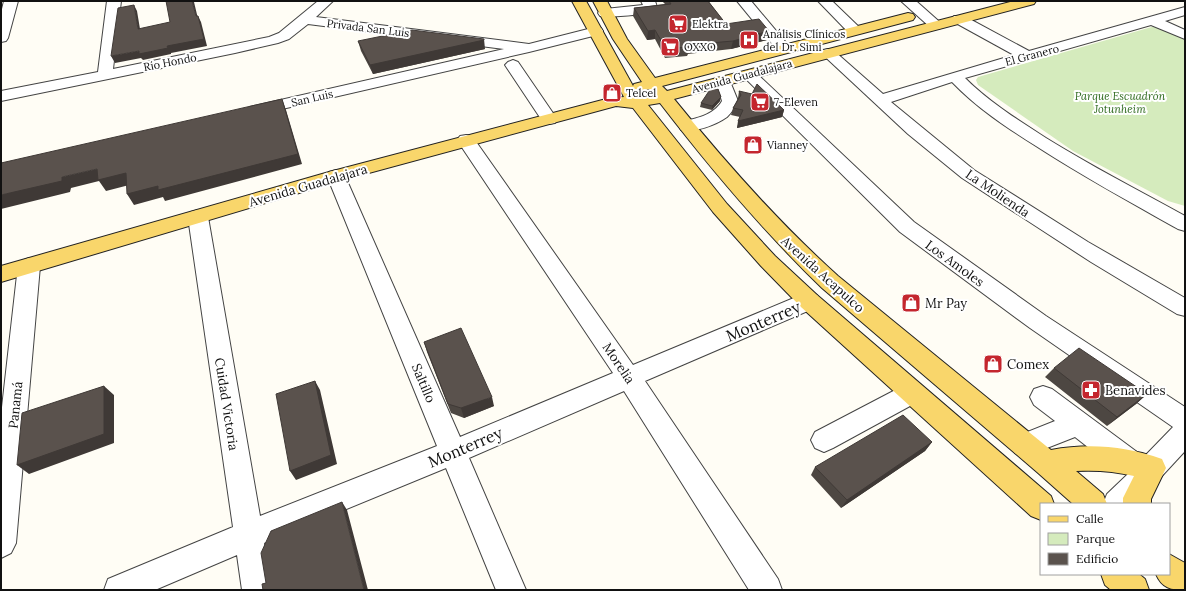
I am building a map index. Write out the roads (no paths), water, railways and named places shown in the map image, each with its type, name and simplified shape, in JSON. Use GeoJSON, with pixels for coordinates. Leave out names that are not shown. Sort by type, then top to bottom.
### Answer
{"type":"FeatureCollection","features":[{"type":"Feature","properties":{"kind":"main road","name":"Avenida Acapulco"},"geometry":{"type":"LineString","coordinates":[[579,1],[596,31],[627,98],[720,208],[809,301],[1040,505]]}},
{"type":"Feature","properties":{"kind":"main road","name":"Avenida Guadalajara"},"geometry":{"type":"LineString","coordinates":[[1,274],[336,176],[466,140],[658,90],[724,82],[936,24],[1029,1]]}},
{"type":"Feature","properties":{"kind":"main road","name":"Avenida Acapulco"},"geometry":{"type":"LineString","coordinates":[[602,7],[632,59],[740,190],[797,253],[1047,463],[1092,503]]}},
{"type":"Feature","properties":{"kind":"main road","name":"Avenida Guadalajara"},"geometry":{"type":"LineString","coordinates":[[658,90],[696,71],[937,10]]}},
{"type":"Feature","properties":{"kind":"main road"},"geometry":{"type":"LineString","coordinates":[[632,59],[679,70],[696,71]]}},
{"type":"Feature","properties":{"kind":"main road"},"geometry":{"type":"LineString","coordinates":[[1047,463],[1070,458],[1088,457],[1140,464],[1137,503]]}},
{"type":"Feature","properties":{"kind":"main road"},"geometry":{"type":"LineString","coordinates":[[1170,570],[1185,582]]}},
{"type":"Feature","properties":{"kind":"street"},"geometry":{"type":"LineString","coordinates":[[1,38],[11,1]]}},
{"type":"Feature","properties":{"kind":"street"},"geometry":{"type":"LineString","coordinates":[[105,75],[114,1]]}},
{"type":"Feature","properties":{"kind":"street","name":"Río Hondo"},"geometry":{"type":"LineString","coordinates":[[1,96],[273,40],[284,36],[305,20],[322,1]]}},
{"type":"Feature","properties":{"kind":"street"},"geometry":{"type":"LineString","coordinates":[[602,7],[646,9],[650,7],[648,1]]}},
{"type":"Feature","properties":{"kind":"street"},"geometry":{"type":"LineString","coordinates":[[744,1],[783,48]]}},
{"type":"Feature","properties":{"kind":"street"},"geometry":{"type":"LineString","coordinates":[[825,1],[854,30]]}},
{"type":"Feature","properties":{"kind":"street"},"geometry":{"type":"LineString","coordinates":[[908,1],[936,24]]}},
{"type":"Feature","properties":{"kind":"street","name":"El Granero"},"geometry":{"type":"LineString","coordinates":[[880,100],[955,76],[1185,11]]}},
{"type":"Feature","properties":{"kind":"street"},"geometry":{"type":"LineString","coordinates":[[959,19],[1028,56]]}},
{"type":"Feature","properties":{"kind":"street","name":"Privada San Luis"},"geometry":{"type":"LineString","coordinates":[[305,20],[529,48],[596,31]]}},
{"type":"Feature","properties":{"kind":"street"},"geometry":{"type":"LineString","coordinates":[[1153,21],[1185,35]]}},
{"type":"Feature","properties":{"kind":"street","name":"San Luis"},"geometry":{"type":"LineString","coordinates":[[239,114],[529,48]]}},
{"type":"Feature","properties":{"kind":"street","name":"La Molienda"},"geometry":{"type":"LineString","coordinates":[[828,53],[880,100],[969,174],[1069,239],[1185,308]]}},
{"type":"Feature","properties":{"kind":"street"},"geometry":{"type":"LineString","coordinates":[[513,65],[549,118]]}},
{"type":"Feature","properties":{"kind":"street","name":"Los Amoles"},"geometry":{"type":"LineString","coordinates":[[750,75],[906,227],[1038,322],[1185,420]]}},
{"type":"Feature","properties":{"kind":"street"},"geometry":{"type":"LineString","coordinates":[[955,76],[978,98],[1024,131],[1073,162],[1183,220]]}},
{"type":"Feature","properties":{"kind":"street"},"geometry":{"type":"LineString","coordinates":[[687,126],[715,118],[727,109],[730,101],[724,82]]}},
{"type":"Feature","properties":{"kind":"street","name":"Morelia"},"geometry":{"type":"LineString","coordinates":[[466,140],[629,378],[767,590]]}},
{"type":"Feature","properties":{"kind":"street","name":"Saltillo"},"geometry":{"type":"LineString","coordinates":[[336,176],[511,590]]}},
{"type":"Feature","properties":{"kind":"street","name":"Cuidad Victoria"},"geometry":{"type":"LineString","coordinates":[[198,217],[256,590]]}},
{"type":"Feature","properties":{"kind":"street","name":"Panamá"},"geometry":{"type":"LineString","coordinates":[[1,543],[29,266]]}},
{"type":"Feature","properties":{"kind":"street","name":"Monterrey"},"geometry":{"type":"LineString","coordinates":[[119,590],[453,452],[809,301]]}},
{"type":"Feature","properties":{"kind":"street"},"geometry":{"type":"LineString","coordinates":[[824,440],[912,392]]}},
{"type":"Feature","properties":{"kind":"street"},"geometry":{"type":"LineString","coordinates":[[1043,397],[1078,424],[1140,464]]}},
{"type":"Feature","properties":{"kind":"street"},"geometry":{"type":"LineString","coordinates":[[1024,445],[1078,424]]}},
{"type":"Feature","properties":{"kind":"street"},"geometry":{"type":"LineString","coordinates":[[1118,503],[1140,464],[1185,432]]}},
{"type":"Feature","properties":{"kind":"place","name":"Elektra"},"geometry":{"type":"Point","coordinates":[678,24]}},
{"type":"Feature","properties":{"kind":"place","name":"Análisis Clínicos del Dr. Simi"},"geometry":{"type":"Point","coordinates":[749,40]}},
{"type":"Feature","properties":{"kind":"place","name":"OXXO"},"geometry":{"type":"Point","coordinates":[670,47]}},
{"type":"Feature","properties":{"kind":"place","name":"Telcel"},"geometry":{"type":"Point","coordinates":[612,93]}},
{"type":"Feature","properties":{"kind":"place","name":"7-Eleven"},"geometry":{"type":"Point","coordinates":[760,102]}},
{"type":"Feature","properties":{"kind":"place","name":"Vianney"},"geometry":{"type":"Point","coordinates":[753,145]}},
{"type":"Feature","properties":{"kind":"place","name":"Mr Pay"},"geometry":{"type":"Point","coordinates":[911,303]}},
{"type":"Feature","properties":{"kind":"place","name":"Comex"},"geometry":{"type":"Point","coordinates":[993,364]}},
{"type":"Feature","properties":{"kind":"place","name":"Benavides"},"geometry":{"type":"Point","coordinates":[1091,390]}},
{"type":"Feature","properties":{"kind":"park label","name":"Parque Escuadrón Jotunheim"},"geometry":{"type":"Point","coordinates":[1120,102]}}]}
